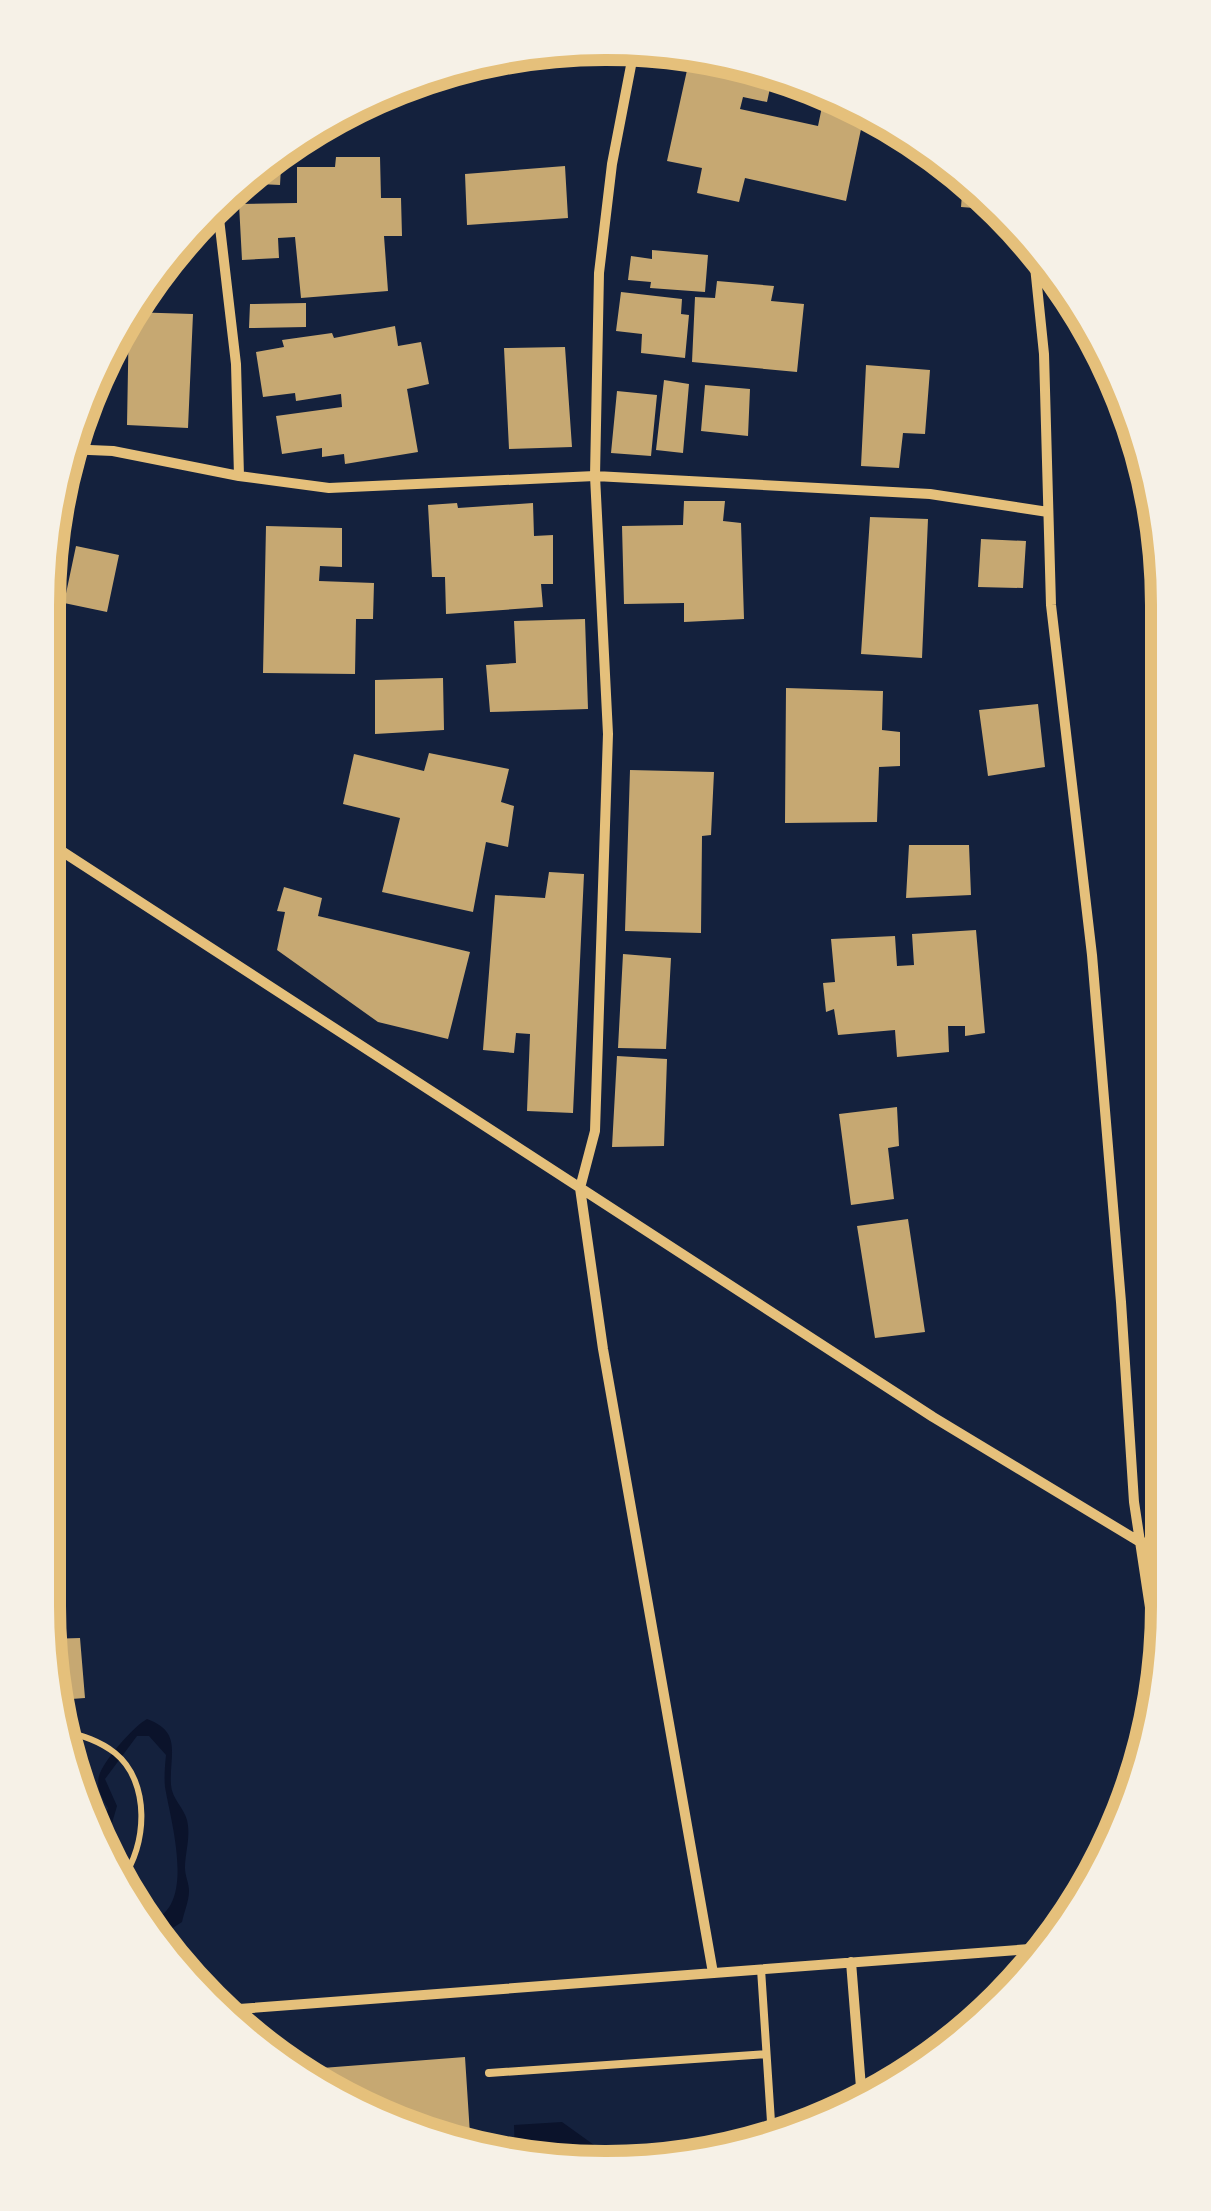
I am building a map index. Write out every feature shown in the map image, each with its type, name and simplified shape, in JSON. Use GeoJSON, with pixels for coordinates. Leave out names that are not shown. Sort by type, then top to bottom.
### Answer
{"type":"FeatureCollection","features":[{"type":"Feature","properties":{"kind":"street"},"geometry":{"type":"LineString","coordinates":[[632,61],[612,164],[599,273],[595,476],[608,734],[595,1131],[580,1188],[603,1349],[713,1973]]}},
{"type":"Feature","properties":{"kind":"street"},"geometry":{"type":"LineString","coordinates":[[219,221],[236,364],[239,476]]}},
{"type":"Feature","properties":{"kind":"street"},"geometry":{"type":"LineString","coordinates":[[1036,271],[1044,354],[1051,605],[1092,954],[1122,1302],[1134,1502],[1151,1613]]}},
{"type":"Feature","properties":{"kind":"street"},"geometry":{"type":"LineString","coordinates":[[83,450],[113,451],[239,476],[329,488],[595,476],[930,494],[1048,512]]}},
{"type":"Feature","properties":{"kind":"street"},"geometry":{"type":"LineString","coordinates":[[60,850],[917,1406],[1140,1542],[1151,1543]]}},
{"type":"Feature","properties":{"kind":"street"},"geometry":{"type":"LineString","coordinates":[[239,2009],[1029,1949]]}},
{"type":"Feature","properties":{"kind":"street"},"geometry":{"type":"LineString","coordinates":[[851,1962],[861,2087]]}},
{"type":"Feature","properties":{"kind":"lane"},"geometry":{"type":"LineString","coordinates":[[761,1969],[771,2125]]}},
{"type":"Feature","properties":{"kind":"lane"},"geometry":{"type":"LineString","coordinates":[[489,2073],[766,2054]]}},
{"type":"Feature","properties":{"kind":"path"},"geometry":{"type":"LineString","coordinates":[[76,1733],[117,1754],[132,1778],[142,1812],[138,1851],[128,1869]]}},
{"type":"Feature","properties":{"kind":"water"},"geometry":{"type":"Polygon","coordinates":[[[147,1719],[158,1724],[170,1738],[172,1790],[188,1826],[188,1899],[182,1922],[168,1931],[158,1917],[172,1903],[178,1865],[165,1787],[166,1755],[149,1736],[137,1736],[105,1779],[117,1806],[109,1832],[105,1821],[108,1808],[99,1789],[99,1776],[106,1762],[147,1719]]]}},
{"type":"Feature","properties":{"kind":"water"},"geometry":{"type":"Polygon","coordinates":[[[562,2122],[602,2151],[515,2143],[514,2125],[562,2122]]]}},
{"type":"Feature","properties":{"kind":"building"},"geometry":{"type":"Polygon","coordinates":[[[688,67],[770,86],[767,102],[743,97],[740,109],[818,126],[822,105],[862,124],[846,201],[745,178],[739,202],[697,193],[702,168],[667,161],[688,67]]]}},
{"type":"Feature","properties":{"kind":"building"},"geometry":{"type":"Polygon","coordinates":[[[336,157],[380,157],[381,198],[401,198],[402,236],[384,236],[388,291],[301,298],[295,237],[278,238],[279,258],[242,260],[239,204],[297,203],[297,167],[335,167],[336,157]]]}},
{"type":"Feature","properties":{"kind":"building"},"geometry":{"type":"Polygon","coordinates":[[[565,166],[568,218],[467,225],[465,174],[565,166]]]}},
{"type":"Feature","properties":{"kind":"building"},"geometry":{"type":"Polygon","coordinates":[[[281,167],[280,185],[260,184],[281,167]]]}},
{"type":"Feature","properties":{"kind":"building"},"geometry":{"type":"Polygon","coordinates":[[[962,193],[979,208],[961,207],[962,193]]]}},
{"type":"Feature","properties":{"kind":"building"},"geometry":{"type":"Polygon","coordinates":[[[652,250],[708,255],[705,292],[650,288],[651,282],[628,280],[631,256],[652,259],[652,250]]]}},
{"type":"Feature","properties":{"kind":"building"},"geometry":{"type":"Polygon","coordinates":[[[717,281],[774,286],[771,301],[804,304],[797,372],[692,362],[695,297],[715,298],[717,281]]]}},
{"type":"Feature","properties":{"kind":"building"},"geometry":{"type":"Polygon","coordinates":[[[621,292],[682,299],[681,314],[689,315],[685,358],[641,353],[642,334],[616,331],[621,292]]]}},
{"type":"Feature","properties":{"kind":"building"},"geometry":{"type":"Polygon","coordinates":[[[306,303],[306,327],[249,328],[250,304],[306,303]]]}},
{"type":"Feature","properties":{"kind":"building"},"geometry":{"type":"Polygon","coordinates":[[[146,313],[193,314],[188,428],[127,425],[128,341],[133,333],[146,313]]]}},
{"type":"Feature","properties":{"kind":"building"},"geometry":{"type":"Polygon","coordinates":[[[395,326],[398,346],[421,342],[429,384],[407,389],[418,452],[345,464],[344,454],[322,457],[322,448],[282,454],[276,416],[342,407],[341,394],[296,401],[295,393],[263,397],[256,352],[284,347],[282,340],[332,333],[334,338],[395,326]]]}},
{"type":"Feature","properties":{"kind":"building"},"geometry":{"type":"Polygon","coordinates":[[[565,347],[572,447],[509,449],[504,348],[565,347]]]}},
{"type":"Feature","properties":{"kind":"building"},"geometry":{"type":"Polygon","coordinates":[[[866,365],[930,370],[925,434],[903,433],[899,468],[861,466],[866,365]]]}},
{"type":"Feature","properties":{"kind":"building"},"geometry":{"type":"Polygon","coordinates":[[[664,380],[689,384],[683,453],[656,450],[664,380]]]}},
{"type":"Feature","properties":{"kind":"building"},"geometry":{"type":"Polygon","coordinates":[[[705,385],[750,389],[748,436],[701,431],[705,385]]]}},
{"type":"Feature","properties":{"kind":"building"},"geometry":{"type":"Polygon","coordinates":[[[617,391],[657,395],[651,456],[611,453],[617,391]]]}},
{"type":"Feature","properties":{"kind":"building"},"geometry":{"type":"Polygon","coordinates":[[[684,501],[725,501],[723,521],[741,523],[744,619],[684,622],[684,603],[624,604],[622,526],[683,525],[684,501]]]}},
{"type":"Feature","properties":{"kind":"building"},"geometry":{"type":"Polygon","coordinates":[[[457,503],[458,508],[533,503],[534,536],[553,535],[553,584],[541,584],[543,607],[446,614],[445,577],[432,577],[428,505],[457,503]]]}},
{"type":"Feature","properties":{"kind":"building"},"geometry":{"type":"Polygon","coordinates":[[[870,517],[928,519],[922,658],[861,654],[870,517]]]}},
{"type":"Feature","properties":{"kind":"building"},"geometry":{"type":"Polygon","coordinates":[[[266,526],[342,528],[342,567],[320,566],[319,581],[374,583],[373,619],[356,619],[355,674],[263,673],[266,526]]]}},
{"type":"Feature","properties":{"kind":"building"},"geometry":{"type":"Polygon","coordinates":[[[981,539],[1026,541],[1023,588],[978,587],[981,539]]]}},
{"type":"Feature","properties":{"kind":"building"},"geometry":{"type":"Polygon","coordinates":[[[76,546],[119,555],[107,612],[64,603],[76,546]]]}},
{"type":"Feature","properties":{"kind":"building"},"geometry":{"type":"Polygon","coordinates":[[[585,619],[588,709],[490,712],[486,665],[516,663],[514,621],[585,619]]]}},
{"type":"Feature","properties":{"kind":"building"},"geometry":{"type":"Polygon","coordinates":[[[443,678],[444,730],[375,734],[375,680],[443,678]]]}},
{"type":"Feature","properties":{"kind":"building"},"geometry":{"type":"Polygon","coordinates":[[[786,688],[883,691],[882,730],[900,732],[900,766],[879,767],[877,822],[785,823],[786,688]]]}},
{"type":"Feature","properties":{"kind":"building"},"geometry":{"type":"Polygon","coordinates":[[[1038,704],[1045,767],[988,776],[979,710],[1038,704]]]}},
{"type":"Feature","properties":{"kind":"building"},"geometry":{"type":"Polygon","coordinates":[[[429,753],[509,769],[501,802],[514,806],[508,847],[486,842],[473,912],[382,892],[400,818],[343,804],[354,754],[424,771],[429,753]]]}},
{"type":"Feature","properties":{"kind":"building"},"geometry":{"type":"Polygon","coordinates":[[[630,770],[714,772],[711,835],[702,836],[701,933],[625,931],[630,770]]]}},
{"type":"Feature","properties":{"kind":"building"},"geometry":{"type":"Polygon","coordinates":[[[909,845],[969,845],[971,895],[906,898],[909,845]]]}},
{"type":"Feature","properties":{"kind":"building"},"geometry":{"type":"Polygon","coordinates":[[[549,872],[584,874],[573,1113],[527,1111],[530,1034],[516,1033],[514,1053],[483,1050],[495,895],[545,898],[549,872]]]}},
{"type":"Feature","properties":{"kind":"building"},"geometry":{"type":"Polygon","coordinates":[[[284,887],[322,898],[318,916],[470,952],[448,1039],[378,1022],[277,950],[285,912],[277,911],[284,887]]]}},
{"type":"Feature","properties":{"kind":"building"},"geometry":{"type":"Polygon","coordinates":[[[976,930],[985,1033],[965,1036],[965,1026],[948,1026],[949,1052],[897,1057],[895,1030],[838,1035],[834,1009],[826,1012],[823,983],[835,982],[831,939],[895,936],[897,966],[914,965],[912,934],[976,930]]]}},
{"type":"Feature","properties":{"kind":"building"},"geometry":{"type":"Polygon","coordinates":[[[623,954],[671,958],[666,1049],[618,1048],[623,954]]]}},
{"type":"Feature","properties":{"kind":"building"},"geometry":{"type":"Polygon","coordinates":[[[617,1056],[667,1059],[664,1146],[612,1147],[617,1056]]]}},
{"type":"Feature","properties":{"kind":"building"},"geometry":{"type":"Polygon","coordinates":[[[897,1107],[899,1146],[888,1148],[894,1199],[851,1205],[839,1114],[897,1107]]]}},
{"type":"Feature","properties":{"kind":"building"},"geometry":{"type":"Polygon","coordinates":[[[908,1219],[925,1332],[875,1338],[857,1226],[908,1219]]]}},
{"type":"Feature","properties":{"kind":"building"},"geometry":{"type":"Polygon","coordinates":[[[80,1638],[85,1698],[68,1699],[61,1639],[80,1638]]]}},
{"type":"Feature","properties":{"kind":"building"},"geometry":{"type":"Polygon","coordinates":[[[465,2057],[470,2134],[364,2095],[322,2068],[465,2057]]]}}]}
